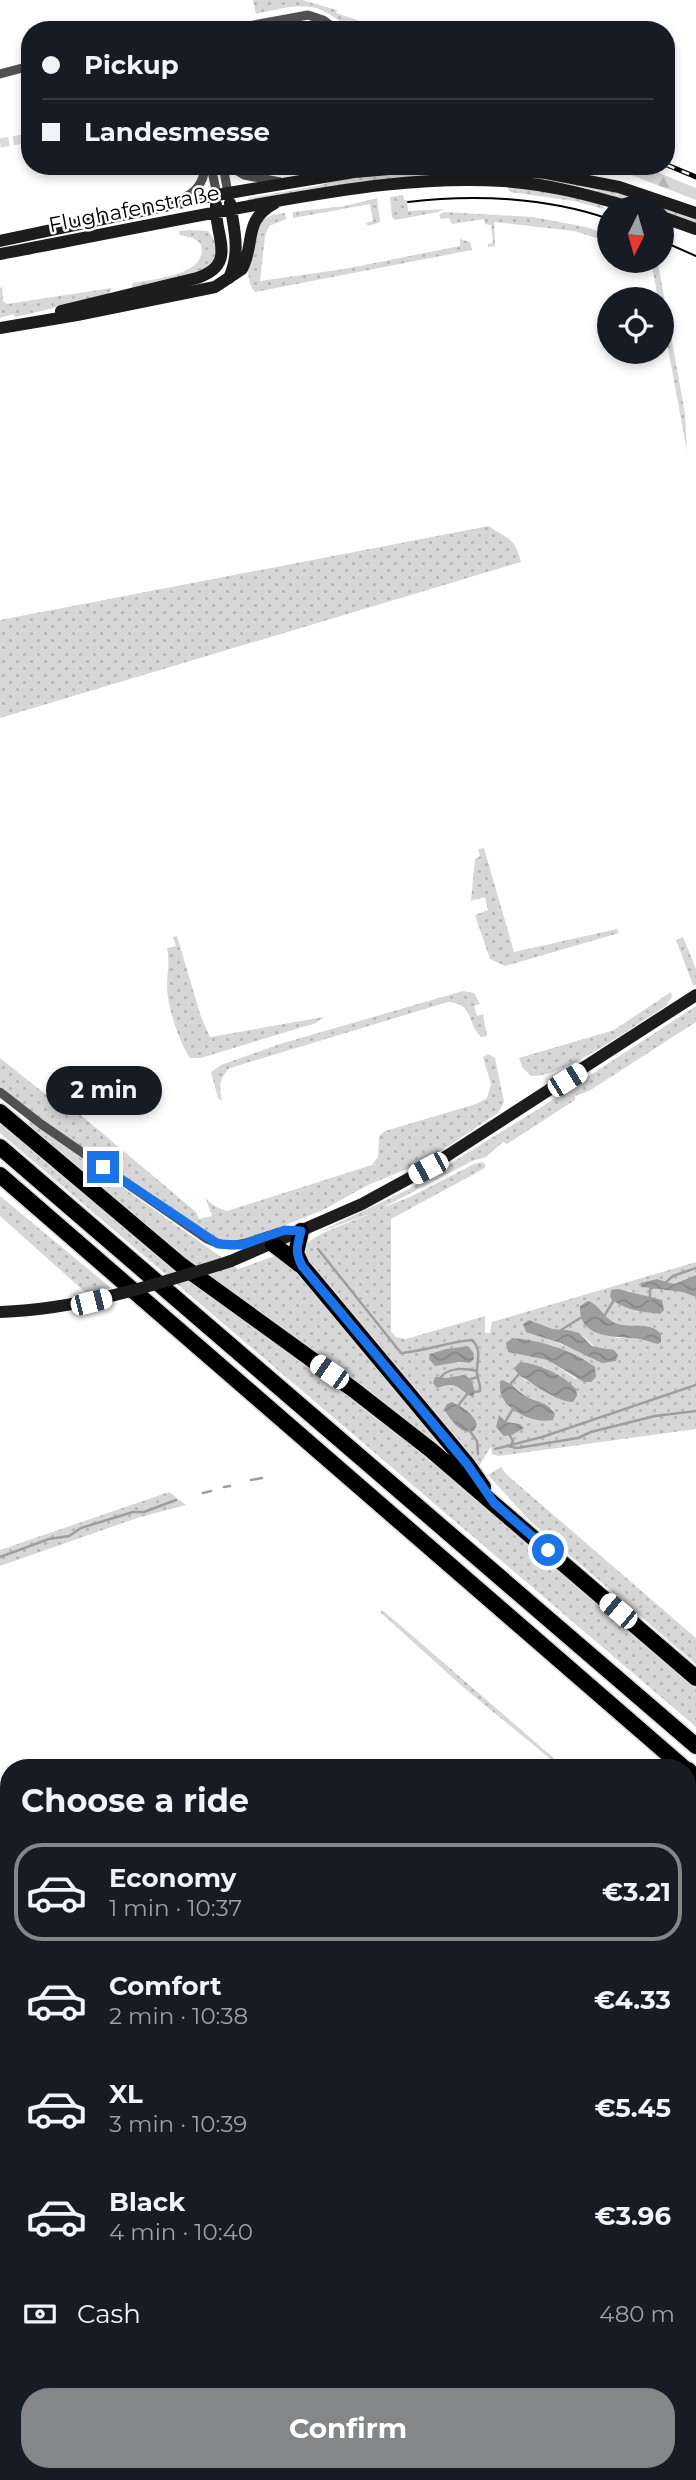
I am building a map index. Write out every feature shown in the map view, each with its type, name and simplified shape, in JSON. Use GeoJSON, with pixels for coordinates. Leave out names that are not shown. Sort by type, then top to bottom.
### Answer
{"type":"FeatureCollection","features":[{"type":"Feature","properties":{"kind":"highway"},"geometry":{"type":"LineString","coordinates":[[0,1112],[181,1265],[379,1409],[494,1503],[696,1678]]}},
{"type":"Feature","properties":{"kind":"highway"},"geometry":{"type":"LineString","coordinates":[[0,1147],[696,1746]]}},
{"type":"Feature","properties":{"kind":"highway"},"geometry":{"type":"LineString","coordinates":[[0,1175],[674,1759]]}},
{"type":"Feature","properties":{"kind":"highway"},"geometry":{"type":"LineString","coordinates":[[301,1231],[296,1248],[302,1266],[467,1464],[494,1503]]}},
{"type":"Feature","properties":{"kind":"highway"},"geometry":{"type":"LineString","coordinates":[[273,1244],[302,1266]]}},
{"type":"Feature","properties":{"kind":"main road","name":"Flughafenstraße"},"geometry":{"type":"LineString","coordinates":[[0,241],[171,204],[339,175]]}},
{"type":"Feature","properties":{"kind":"main road","name":"Flughafenstraße"},"geometry":{"type":"LineString","coordinates":[[0,254],[230,209],[458,175]]}},
{"type":"Feature","properties":{"kind":"main road","name":"Flughafenstraße"},"geometry":{"type":"LineString","coordinates":[[502,175],[597,198]]}},
{"type":"Feature","properties":{"kind":"main road","name":"Flughafenstraße"},"geometry":{"type":"LineString","coordinates":[[564,175],[619,187],[696,213]]}},
{"type":"Feature","properties":{"kind":"main road"},"geometry":{"type":"LineString","coordinates":[[223,194],[230,209],[236,251],[229,278]]}},
{"type":"Feature","properties":{"kind":"main road"},"geometry":{"type":"LineString","coordinates":[[223,194],[216,212],[222,254],[219,264],[204,276],[0,328],[215,287],[237,274],[245,264],[250,234],[264,210],[287,200]]}},
{"type":"Feature","properties":{"kind":"main road"},"geometry":{"type":"LineString","coordinates":[[674,221],[696,229]]}},
{"type":"Feature","properties":{"kind":"main road"},"geometry":{"type":"LineString","coordinates":[[0,1312],[50,1309],[91,1302],[166,1282],[231,1261],[362,1204],[428,1168],[696,995]]}},
{"type":"Feature","properties":{"kind":"street"},"geometry":{"type":"LineString","coordinates":[[275,21],[308,15],[324,21]]}},
{"type":"Feature","properties":{"kind":"street"},"geometry":{"type":"LineString","coordinates":[[0,74],[21,68]]}},
{"type":"Feature","properties":{"kind":"street"},"geometry":{"type":"LineString","coordinates":[[171,204],[194,192],[203,175]]}},
{"type":"Feature","properties":{"kind":"street"},"geometry":{"type":"LineString","coordinates":[[215,175],[223,194]]}},
{"type":"Feature","properties":{"kind":"street"},"geometry":{"type":"LineString","coordinates":[[223,175],[223,194]]}},
{"type":"Feature","properties":{"kind":"street"},"geometry":{"type":"LineString","coordinates":[[244,175],[286,183]]}},
{"type":"Feature","properties":{"kind":"street"},"geometry":{"type":"LineString","coordinates":[[0,1092],[41,1124],[207,1239],[218,1244],[242,1245],[285,1230],[301,1231]]}},
{"type":"Feature","properties":{"kind":"green space"},"geometry":{"type":"Polygon","coordinates":[[[253,0],[302,0],[337,10],[336,13],[357,20],[339,21],[316,8],[301,6],[256,14],[253,0]]]}},
{"type":"Feature","properties":{"kind":"green space"},"geometry":{"type":"Polygon","coordinates":[[[379,175],[452,175],[248,201],[248,198],[317,186],[340,179],[379,175]]]}},
{"type":"Feature","properties":{"kind":"green space"},"geometry":{"type":"Polygon","coordinates":[[[631,175],[664,175],[696,188],[696,200],[631,175]]]}},
{"type":"Feature","properties":{"kind":"green space"},"geometry":{"type":"Polygon","coordinates":[[[529,178],[572,182],[628,196],[613,196],[529,178]]]}},
{"type":"Feature","properties":{"kind":"green space"},"geometry":{"type":"Polygon","coordinates":[[[507,187],[541,190],[597,203],[597,207],[574,201],[510,192],[507,187]]]}},
{"type":"Feature","properties":{"kind":"green space"},"geometry":{"type":"Polygon","coordinates":[[[403,195],[404,200],[407,200],[408,211],[444,209],[395,220],[392,217],[390,197],[403,195]]]}},
{"type":"Feature","properties":{"kind":"green space"},"geometry":{"type":"Polygon","coordinates":[[[377,198],[380,222],[368,226],[366,223],[373,221],[370,204],[293,218],[293,212],[345,206],[377,198]]]}},
{"type":"Feature","properties":{"kind":"green space"},"geometry":{"type":"Polygon","coordinates":[[[674,210],[696,218],[696,223],[674,215],[674,210]]]}},
{"type":"Feature","properties":{"kind":"green space"},"geometry":{"type":"Polygon","coordinates":[[[444,212],[533,217],[586,227],[597,231],[597,238],[574,231],[494,222],[495,246],[488,247],[488,244],[493,243],[491,225],[485,224],[484,219],[452,224],[449,218],[441,219],[439,215],[444,212]]]}},
{"type":"Feature","properties":{"kind":"green space"},"geometry":{"type":"Polygon","coordinates":[[[285,213],[286,219],[269,226],[265,236],[260,281],[344,269],[460,246],[460,239],[470,242],[472,250],[255,292],[248,268],[258,222],[272,215],[285,213]]]}},
{"type":"Feature","properties":{"kind":"green space"},"geometry":{"type":"Polygon","coordinates":[[[179,231],[208,231],[216,245],[216,261],[202,271],[131,289],[133,283],[179,274],[197,262],[201,254],[200,243],[180,235],[179,231]]]}},
{"type":"Feature","properties":{"kind":"green space"},"geometry":{"type":"Polygon","coordinates":[[[653,273],[660,273],[662,287],[656,287],[653,273]]]}},
{"type":"Feature","properties":{"kind":"green space"},"geometry":{"type":"Polygon","coordinates":[[[2,287],[3,301],[7,304],[112,288],[108,295],[16,317],[13,314],[0,318],[2,287]]]}},
{"type":"Feature","properties":{"kind":"green space"},"geometry":{"type":"Polygon","coordinates":[[[674,352],[685,414],[687,451],[671,364],[674,364],[674,352]]]}},
{"type":"Feature","properties":{"kind":"green space"},"geometry":{"type":"Polygon","coordinates":[[[489,526],[513,542],[521,562],[0,718],[0,620],[489,526]]]}},
{"type":"Feature","properties":{"kind":"green space"},"geometry":{"type":"Polygon","coordinates":[[[484,848],[514,952],[617,929],[619,933],[505,966],[490,959],[475,915],[488,910],[485,897],[471,901],[475,859],[480,856],[478,849],[484,848]]]}},
{"type":"Feature","properties":{"kind":"green space"},"geometry":{"type":"Polygon","coordinates":[[[177,936],[201,1017],[210,1037],[324,1017],[316,1023],[201,1058],[190,1058],[178,1034],[167,988],[167,948],[176,946],[173,937],[177,936]]]}},
{"type":"Feature","properties":{"kind":"green space"},"geometry":{"type":"Polygon","coordinates":[[[683,937],[696,969],[696,985],[693,985],[676,940],[683,937]]]}},
{"type":"Feature","properties":{"kind":"green space"},"geometry":{"type":"Polygon","coordinates":[[[463,991],[474,993],[480,1004],[474,1006],[477,1016],[483,1014],[487,1036],[481,1037],[476,1032],[462,1006],[448,1002],[230,1068],[221,1083],[222,1101],[218,1098],[211,1072],[221,1065],[280,1044],[463,991]]]}},
{"type":"Feature","properties":{"kind":"green space"},"geometry":{"type":"Polygon","coordinates":[[[671,992],[672,997],[666,1006],[580,1059],[545,1074],[531,1076],[523,1068],[519,1058],[614,1030],[671,992]]]}},
{"type":"Feature","properties":{"kind":"green space"},"geometry":{"type":"Polygon","coordinates":[[[696,1006],[696,1022],[589,1091],[575,1096],[575,1100],[507,1144],[503,1142],[486,1157],[472,1161],[382,1208],[410,1197],[474,1164],[485,1164],[485,1168],[391,1219],[391,1331],[396,1337],[406,1339],[485,1316],[485,1333],[490,1333],[492,1322],[696,1262],[696,1275],[674,1284],[657,1279],[641,1287],[682,1292],[696,1297],[696,1429],[498,1456],[492,1454],[491,1446],[479,1466],[314,1273],[305,1251],[315,1237],[369,1214],[317,1233],[409,1189],[540,1108],[696,1006]],[[627,1290],[629,1308],[660,1314],[642,1296],[627,1290]],[[598,1307],[616,1338],[634,1338],[658,1344],[661,1334],[648,1327],[610,1321],[598,1307]],[[529,1320],[543,1337],[595,1358],[608,1348],[595,1347],[583,1336],[568,1330],[553,1329],[529,1320]],[[512,1338],[509,1340],[508,1352],[547,1360],[576,1379],[590,1363],[551,1345],[512,1338]],[[461,1347],[430,1354],[453,1362],[471,1363],[461,1347]],[[544,1367],[523,1379],[560,1399],[576,1389],[544,1367]],[[505,1380],[526,1416],[549,1421],[555,1415],[552,1408],[526,1396],[505,1380]]]}},
{"type":"Feature","properties":{"kind":"green space"},"geometry":{"type":"Polygon","coordinates":[[[488,1054],[495,1058],[504,1102],[498,1113],[426,1161],[368,1185],[323,1210],[246,1241],[216,1240],[41,1120],[0,1086],[0,1058],[59,1105],[70,1106],[196,1212],[199,1219],[212,1216],[206,1199],[227,1211],[372,1165],[378,1157],[379,1136],[385,1131],[476,1104],[487,1098],[491,1084],[483,1057],[488,1054]]]}},
{"type":"Feature","properties":{"kind":"green space"},"geometry":{"type":"Polygon","coordinates":[[[0,1120],[220,1304],[339,1386],[434,1460],[696,1685],[696,1727],[0,1133],[0,1120]]]}},
{"type":"Feature","properties":{"kind":"green space"},"geometry":{"type":"Polygon","coordinates":[[[29,1121],[238,1269],[272,1257],[281,1257],[304,1278],[456,1462],[183,1258],[78,1170],[28,1123],[29,1121]]]}},
{"type":"Feature","properties":{"kind":"green space"},"geometry":{"type":"Polygon","coordinates":[[[0,1196],[111,1288],[85,1292],[0,1216],[0,1196]]]}},
{"type":"Feature","properties":{"kind":"green space"},"geometry":{"type":"Polygon","coordinates":[[[501,1467],[696,1638],[696,1664],[530,1521],[488,1475],[501,1467]]]}},
{"type":"Feature","properties":{"kind":"green space"},"geometry":{"type":"Polygon","coordinates":[[[169,1492],[186,1505],[137,1518],[0,1566],[0,1550],[169,1492]]]}},
{"type":"Feature","properties":{"kind":"green space"},"geometry":{"type":"Polygon","coordinates":[[[382,1610],[555,1759],[550,1759],[463,1687],[380,1612],[382,1610]]]}},
{"type":"Feature","properties":{"kind":"water"},"geometry":{"type":"Polygon","coordinates":[[[696,1275],[696,1297],[682,1292],[641,1287],[641,1283],[657,1279],[674,1284],[696,1275]]]}},
{"type":"Feature","properties":{"kind":"water"},"geometry":{"type":"Polygon","coordinates":[[[618,1289],[662,1300],[664,1310],[660,1314],[620,1305],[610,1297],[611,1290],[618,1289]]]}},
{"type":"Feature","properties":{"kind":"water"},"geometry":{"type":"Polygon","coordinates":[[[588,1301],[613,1322],[647,1326],[657,1330],[661,1334],[661,1342],[658,1344],[604,1335],[589,1329],[581,1316],[580,1306],[588,1301]]]}},
{"type":"Feature","properties":{"kind":"water"},"geometry":{"type":"Polygon","coordinates":[[[529,1320],[553,1329],[579,1333],[592,1346],[614,1350],[618,1355],[616,1361],[602,1363],[560,1343],[526,1332],[523,1324],[529,1320]]]}},
{"type":"Feature","properties":{"kind":"water"},"geometry":{"type":"Polygon","coordinates":[[[512,1338],[545,1344],[577,1356],[595,1367],[596,1377],[591,1382],[584,1382],[547,1360],[508,1352],[506,1343],[512,1338]]]}},
{"type":"Feature","properties":{"kind":"water"},"geometry":{"type":"Polygon","coordinates":[[[468,1346],[474,1359],[470,1363],[435,1366],[429,1359],[430,1354],[468,1346]]]}},
{"type":"Feature","properties":{"kind":"water"},"geometry":{"type":"Polygon","coordinates":[[[520,1362],[543,1367],[564,1379],[576,1389],[577,1396],[573,1402],[552,1395],[525,1379],[515,1370],[520,1362]]]}},
{"type":"Feature","properties":{"kind":"water"},"geometry":{"type":"Polygon","coordinates":[[[463,1375],[471,1379],[475,1392],[473,1397],[458,1387],[450,1385],[437,1388],[433,1383],[435,1377],[463,1375]]]}},
{"type":"Feature","properties":{"kind":"water"},"geometry":{"type":"Polygon","coordinates":[[[501,1380],[549,1407],[555,1414],[553,1420],[535,1420],[516,1412],[503,1398],[501,1380]]]}},
{"type":"Feature","properties":{"kind":"water"},"geometry":{"type":"Polygon","coordinates":[[[452,1402],[473,1417],[477,1424],[474,1431],[464,1431],[456,1426],[444,1409],[452,1402]]]}},
{"type":"Feature","properties":{"kind":"water"},"geometry":{"type":"Polygon","coordinates":[[[499,1415],[506,1422],[520,1424],[524,1428],[504,1436],[496,1427],[499,1415]]]}},
{"type":"Feature","properties":{"kind":"waterway"},"geometry":{"type":"LineString","coordinates":[[318,1249],[401,1353],[472,1340],[478,1352],[477,1374],[480,1391],[475,1392]]}},
{"type":"Feature","properties":{"kind":"waterway"},"geometry":{"type":"LineString","coordinates":[[665,1283],[673,1276],[696,1268]]}},
{"type":"Feature","properties":{"kind":"waterway"},"geometry":{"type":"LineString","coordinates":[[650,1300],[652,1288]]}},
{"type":"Feature","properties":{"kind":"waterway"},"geometry":{"type":"LineString","coordinates":[[603,1318],[614,1300]]}},
{"type":"Feature","properties":{"kind":"waterway"},"geometry":{"type":"LineString","coordinates":[[561,1330],[582,1317]]}},
{"type":"Feature","properties":{"kind":"waterway"},"geometry":{"type":"LineString","coordinates":[[441,1377],[453,1370],[477,1371]]}},
{"type":"Feature","properties":{"kind":"waterway"},"geometry":{"type":"LineString","coordinates":[[511,1386],[520,1373]]}},
{"type":"Feature","properties":{"kind":"waterway"},"geometry":{"type":"LineString","coordinates":[[471,1379],[478,1377]]}},
{"type":"Feature","properties":{"kind":"waterway"},"geometry":{"type":"LineString","coordinates":[[495,1449],[542,1437],[696,1385]]}},
{"type":"Feature","properties":{"kind":"waterway"},"geometry":{"type":"LineString","coordinates":[[457,1407],[468,1393]]}},
{"type":"Feature","properties":{"kind":"waterway"},"geometry":{"type":"LineString","coordinates":[[505,1422],[514,1407]]}},
{"type":"Feature","properties":{"kind":"waterway"},"geometry":{"type":"LineString","coordinates":[[508,1446],[517,1448],[578,1438],[591,1432],[655,1416],[696,1411]]}},
{"type":"Feature","properties":{"kind":"waterway"},"geometry":{"type":"LineString","coordinates":[[469,1430],[477,1441],[478,1454]]}},
{"type":"Feature","properties":{"kind":"waterway"},"geometry":{"type":"LineString","coordinates":[[509,1434],[513,1441],[511,1445]]}},
{"type":"Feature","properties":{"kind":"waterway"},"geometry":{"type":"LineString","coordinates":[[251,1480],[262,1478]]}},
{"type":"Feature","properties":{"kind":"waterway"},"geometry":{"type":"LineString","coordinates":[[224,1487],[230,1486]]}},
{"type":"Feature","properties":{"kind":"waterway"},"geometry":{"type":"LineString","coordinates":[[203,1493],[211,1491]]}},
{"type":"Feature","properties":{"kind":"waterway"},"geometry":{"type":"LineString","coordinates":[[0,1557],[49,1539],[69,1536],[81,1528],[133,1512],[144,1512],[176,1500]]}},
{"type":"Feature","properties":{"kind":"tunnel"},"geometry":{"type":"LineString","coordinates":[[0,143],[21,140]]}},
{"type":"Feature","properties":{"kind":"tram line"},"geometry":{"type":"LineString","coordinates":[[408,202],[458,198],[509,199],[560,206],[597,216]]}},
{"type":"Feature","properties":{"kind":"tram line"},"geometry":{"type":"LineString","coordinates":[[674,246],[696,256]]}},
{"type":"Feature","properties":{"kind":"railway"},"geometry":{"type":"LineString","coordinates":[[675,168],[696,177]]}},
{"type":"Feature","properties":{"kind":"route"},"geometry":{"type":"LineString","coordinates":[[103,1167],[218,1244],[242,1245],[285,1230],[301,1231],[296,1248],[302,1266],[467,1464],[494,1503],[548,1550]]}}]}
